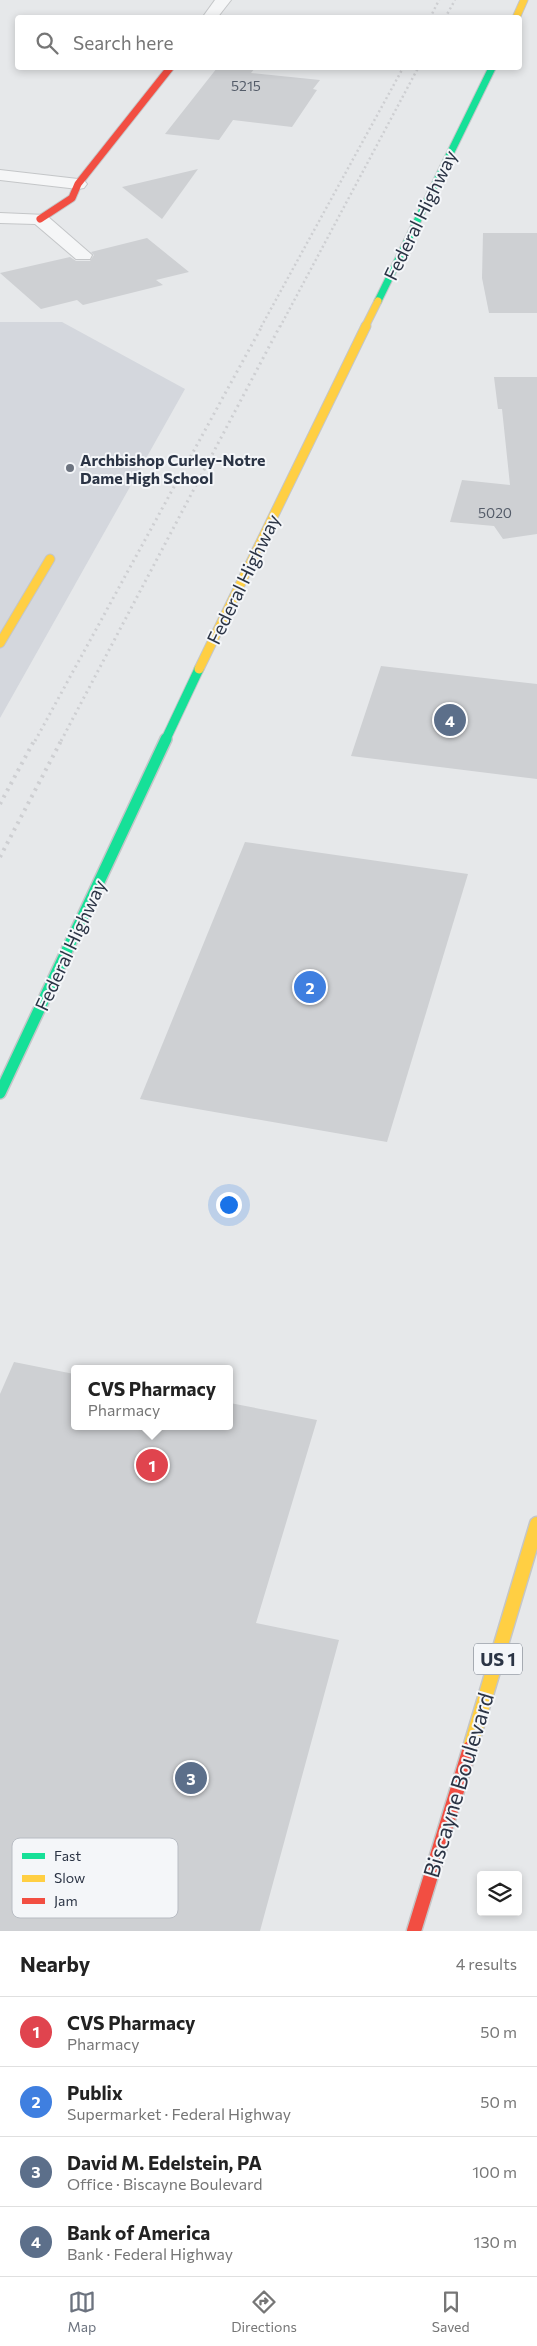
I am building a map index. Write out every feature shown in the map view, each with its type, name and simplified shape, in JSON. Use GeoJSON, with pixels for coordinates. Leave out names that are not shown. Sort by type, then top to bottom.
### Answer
{"type":"FeatureCollection","features":[{"type":"Feature","properties":{"kind":"street"},"geometry":{"type":"LineString","coordinates":[[211,15],[223,0]]}},
{"type":"Feature","properties":{"kind":"street"},"geometry":{"type":"LineString","coordinates":[[517,15],[524,0]]}},
{"type":"Feature","properties":{"kind":"street"},"geometry":{"type":"LineString","coordinates":[[0,218],[40,219],[72,198],[78,184],[168,70]]}},
{"type":"Feature","properties":{"kind":"street","name":"Federal Highway"},"geometry":{"type":"LineString","coordinates":[[0,1093],[234,598],[491,70]]}},
{"type":"Feature","properties":{"kind":"street"},"geometry":{"type":"LineString","coordinates":[[0,175],[78,184]]}},
{"type":"Feature","properties":{"kind":"street"},"geometry":{"type":"LineString","coordinates":[[40,219],[83,255]]}},
{"type":"Feature","properties":{"kind":"street"},"geometry":{"type":"LineString","coordinates":[[0,643],[50,559]]}},
{"type":"Feature","properties":{"kind":"street","name":"Biscayne Boulevard"},"geometry":{"type":"LineString","coordinates":[[414,1931],[523,1578],[537,1524]]}},
{"type":"Feature","properties":{"kind":"shaded area","name":"Archbishop Curley-Notre Dame High School"},"geometry":{"type":"Polygon","coordinates":[[[0,322],[62,322],[185,389],[0,718],[0,322]]]}},
{"type":"Feature","properties":{"kind":"building"},"geometry":{"type":"Polygon","coordinates":[[[215,70],[253,70],[251,73],[320,80],[313,89],[317,90],[292,127],[233,120],[219,140],[165,134],[215,70]]]}},
{"type":"Feature","properties":{"kind":"building"},"geometry":{"type":"Polygon","coordinates":[[[198,169],[162,219],[122,187],[198,169]]]}},
{"type":"Feature","properties":{"kind":"building"},"geometry":{"type":"Polygon","coordinates":[[[483,233],[537,233],[537,313],[489,313],[482,278],[483,233]]]}},
{"type":"Feature","properties":{"kind":"building"},"geometry":{"type":"Polygon","coordinates":[[[147,238],[189,272],[156,280],[163,285],[83,305],[77,300],[41,309],[0,273],[70,257],[76,261],[90,261],[94,255],[91,252],[147,238]]]}},
{"type":"Feature","properties":{"kind":"building"},"geometry":{"type":"Polygon","coordinates":[[[494,377],[537,377],[537,534],[503,539],[494,526],[450,522],[462,480],[510,485],[502,409],[498,409],[494,377]]]}},
{"type":"Feature","properties":{"kind":"building"},"geometry":{"type":"Polygon","coordinates":[[[381,666],[537,684],[537,779],[351,756],[381,666]]]}},
{"type":"Feature","properties":{"kind":"building"},"geometry":{"type":"Polygon","coordinates":[[[245,842],[468,874],[387,1142],[140,1099],[245,842]]]}},
{"type":"Feature","properties":{"kind":"building"},"geometry":{"type":"Polygon","coordinates":[[[14,1362],[71,1373],[71,1430],[233,1430],[233,1404],[317,1420],[256,1623],[339,1640],[260,1931],[0,1931],[0,1394],[14,1362]]]}},
{"type":"Feature","properties":{"kind":"railway"},"geometry":{"type":"LineString","coordinates":[[432,15],[439,0]]}},
{"type":"Feature","properties":{"kind":"railway"},"geometry":{"type":"LineString","coordinates":[[447,15],[455,0]]}},
{"type":"Feature","properties":{"kind":"railway"},"geometry":{"type":"LineString","coordinates":[[261,327],[402,70]]}},
{"type":"Feature","properties":{"kind":"railway"},"geometry":{"type":"LineString","coordinates":[[280,327],[417,70]]}},
{"type":"Feature","properties":{"kind":"railway"},"geometry":{"type":"LineString","coordinates":[[35,741],[262,326]]}},
{"type":"Feature","properties":{"kind":"railway"},"geometry":{"type":"LineString","coordinates":[[61,741],[280,326]]}},
{"type":"Feature","properties":{"kind":"railway"},"geometry":{"type":"LineString","coordinates":[[0,804],[35,739]]}},
{"type":"Feature","properties":{"kind":"railway"},"geometry":{"type":"LineString","coordinates":[[0,857],[62,739]]}},
{"type":"Feature","properties":{"kind":"traffic: fast"},"geometry":{"type":"LineString","coordinates":[[378,301],[491,70]]}},
{"type":"Feature","properties":{"kind":"traffic: fast"},"geometry":{"type":"LineString","coordinates":[[0,1093],[199,669]]}},
{"type":"Feature","properties":{"kind":"traffic: slow"},"geometry":{"type":"LineString","coordinates":[[517,15],[524,0]]}},
{"type":"Feature","properties":{"kind":"traffic: slow"},"geometry":{"type":"LineString","coordinates":[[199,669],[378,301]]}},
{"type":"Feature","properties":{"kind":"traffic: slow"},"geometry":{"type":"LineString","coordinates":[[0,643],[50,559]]}},
{"type":"Feature","properties":{"kind":"traffic: slow"},"geometry":{"type":"LineString","coordinates":[[470,1748],[537,1524]]}},
{"type":"Feature","properties":{"kind":"traffic: jam"},"geometry":{"type":"LineString","coordinates":[[40,219],[72,198],[78,184],[168,70]]}},
{"type":"Feature","properties":{"kind":"traffic: jam"},"geometry":{"type":"LineString","coordinates":[[414,1931],[470,1748]]}},
{"type":"Feature","properties":{"kind":"place","name":"Archbishop Curley-Notre Dame High School"},"geometry":{"type":"Point","coordinates":[70,468]}},
{"type":"Feature","properties":{"kind":"place","name":"Bank of America"},"geometry":{"type":"Point","coordinates":[450,720]}},
{"type":"Feature","properties":{"kind":"place","name":"Publix"},"geometry":{"type":"Point","coordinates":[310,987]}},
{"type":"Feature","properties":{"kind":"place","name":"CVS Pharmacy"},"geometry":{"type":"Point","coordinates":[152,1465]}},
{"type":"Feature","properties":{"kind":"place","name":"David M. Edelstein, PA"},"geometry":{"type":"Point","coordinates":[191,1778]}}]}
